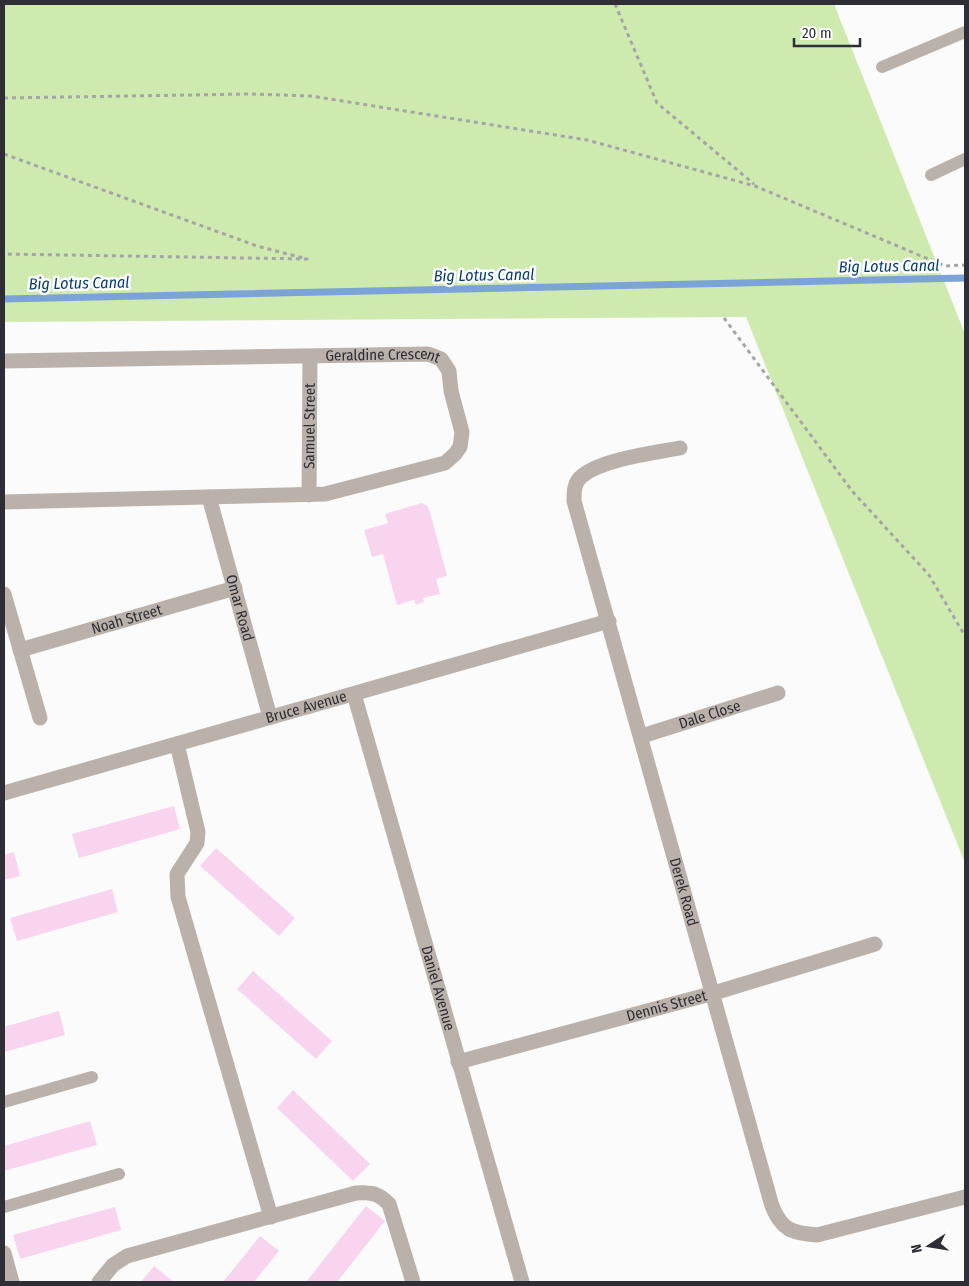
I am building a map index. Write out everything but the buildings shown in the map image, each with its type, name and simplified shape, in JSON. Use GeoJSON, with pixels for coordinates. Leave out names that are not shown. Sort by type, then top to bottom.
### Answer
{"type":"FeatureCollection","features":[{"type":"Feature","properties":{"kind":"street","name":"Geraldine Crescent"},"geometry":{"type":"LineString","coordinates":[[4,362],[434,356],[441,359],[449,371],[451,391],[462,432],[460,447],[456,454],[445,462],[343,491],[309,495],[4,502]]}},
{"type":"Feature","properties":{"kind":"street","name":"Samuel Street"},"geometry":{"type":"LineString","coordinates":[[309,495],[310,357]]}},
{"type":"Feature","properties":{"kind":"street","name":"Derek Road"},"geometry":{"type":"LineString","coordinates":[[680,448],[643,454],[594,469],[581,476],[574,488],[577,515],[642,736],[777,1220],[785,1227],[797,1233],[817,1235],[965,1198]]}},
{"type":"Feature","properties":{"kind":"street","name":"Omar Road"},"geometry":{"type":"LineString","coordinates":[[209,497],[270,718]]}},
{"type":"Feature","properties":{"kind":"street","name":"Noah Street"},"geometry":{"type":"LineString","coordinates":[[20,650],[235,588]]}},
{"type":"Feature","properties":{"kind":"street"},"geometry":{"type":"LineString","coordinates":[[4,594],[40,718]]}},
{"type":"Feature","properties":{"kind":"street","name":"Bruce Avenue"},"geometry":{"type":"LineString","coordinates":[[4,793],[609,621]]}},
{"type":"Feature","properties":{"kind":"street","name":"Dale Close"},"geometry":{"type":"LineString","coordinates":[[642,736],[778,693]]}},
{"type":"Feature","properties":{"kind":"street","name":"Daniel Avenue"},"geometry":{"type":"LineString","coordinates":[[354,694],[522,1282]]}},
{"type":"Feature","properties":{"kind":"street"},"geometry":{"type":"LineString","coordinates":[[177,744],[198,832],[197,843],[177,874],[178,897],[271,1217]]}},
{"type":"Feature","properties":{"kind":"street","name":"Dennis Street"},"geometry":{"type":"LineString","coordinates":[[458,1062],[714,993],[875,944]]}},
{"type":"Feature","properties":{"kind":"street"},"geometry":{"type":"LineString","coordinates":[[99,1282],[113,1265],[127,1256],[356,1193],[371,1192],[380,1196],[389,1204],[413,1282]]}},
{"type":"Feature","properties":{"kind":"street"},"geometry":{"type":"LineString","coordinates":[[4,1253],[12,1282]]}},
{"type":"Feature","properties":{"kind":"lane"},"geometry":{"type":"LineString","coordinates":[[882,68],[965,32]]}},
{"type":"Feature","properties":{"kind":"lane"},"geometry":{"type":"LineString","coordinates":[[931,175],[965,159]]}},
{"type":"Feature","properties":{"kind":"lane"},"geometry":{"type":"LineString","coordinates":[[4,1102],[92,1077]]}},
{"type":"Feature","properties":{"kind":"lane"},"geometry":{"type":"LineString","coordinates":[[4,1207],[119,1174]]}},
{"type":"Feature","properties":{"kind":"path"},"geometry":{"type":"LineString","coordinates":[[615,4],[656,103],[755,186]]}},
{"type":"Feature","properties":{"kind":"path"},"geometry":{"type":"LineString","coordinates":[[4,98],[251,94],[311,96],[587,140],[755,186],[945,266],[965,265]]}},
{"type":"Feature","properties":{"kind":"path"},"geometry":{"type":"LineString","coordinates":[[4,154],[257,246],[307,259],[4,254]]}},
{"type":"Feature","properties":{"kind":"path"},"geometry":{"type":"LineString","coordinates":[[724,318],[852,491],[929,575],[965,636]]}},
{"type":"Feature","properties":{"kind":"green space"},"geometry":{"type":"Polygon","coordinates":[[[4,4],[834,4],[965,334],[965,863],[746,317],[4,322],[4,4]]]}},
{"type":"Feature","properties":{"kind":"waterway","name":"Big Lotus Canal"},"geometry":{"type":"LineString","coordinates":[[4,299],[965,278]]}}]}
